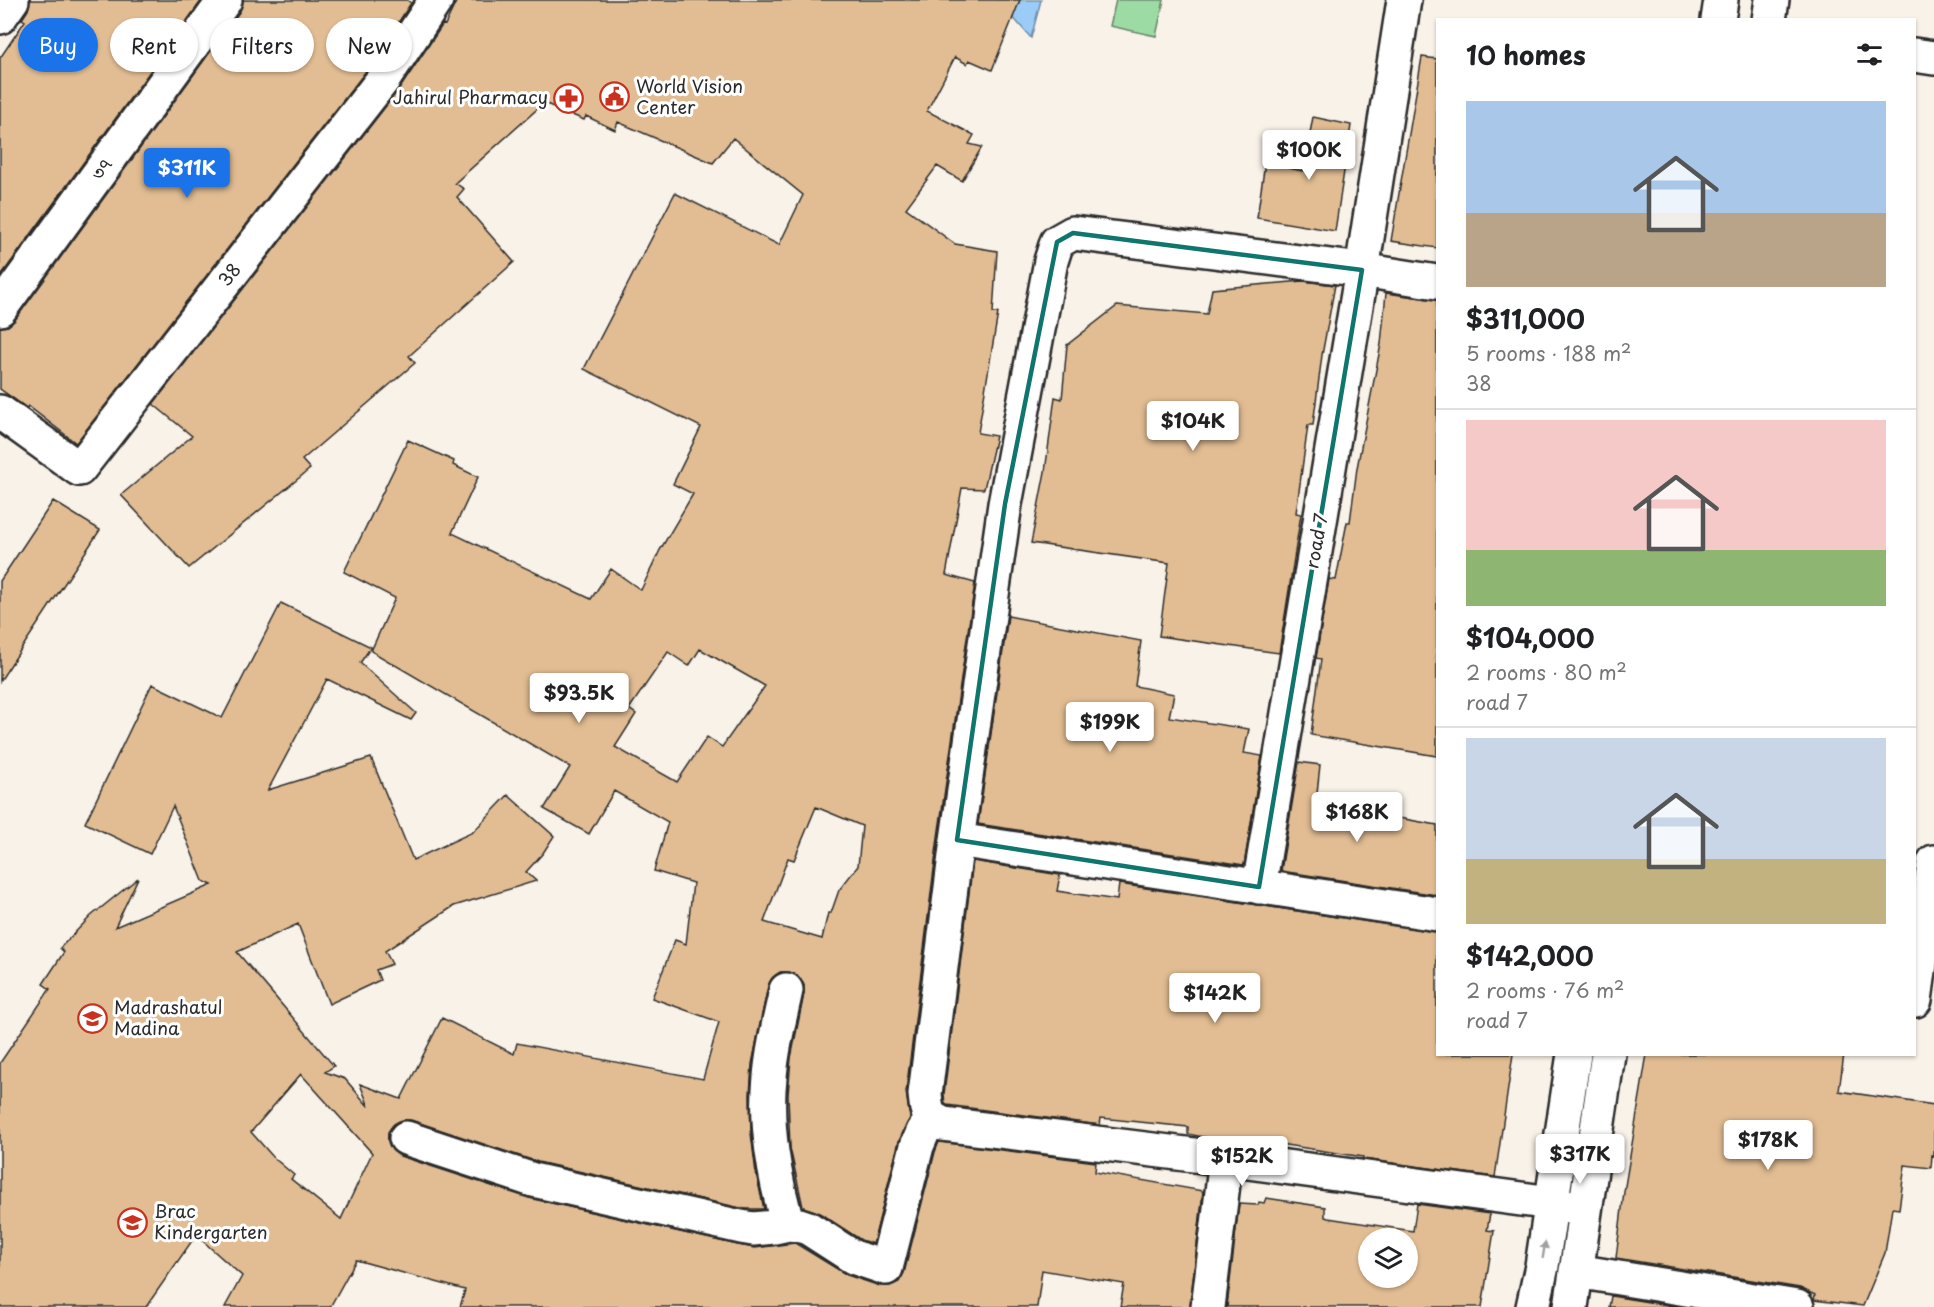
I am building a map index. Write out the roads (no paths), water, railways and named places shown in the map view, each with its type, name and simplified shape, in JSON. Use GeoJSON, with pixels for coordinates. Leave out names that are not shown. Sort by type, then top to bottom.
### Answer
{"type":"FeatureCollection","features":[{"type":"Feature","properties":{"kind":"street"},"geometry":{"type":"LineString","coordinates":[[0,16],[12,0]]}},
{"type":"Feature","properties":{"kind":"street","name":"৩৭"},"geometry":{"type":"LineString","coordinates":[[0,309],[225,0]]}},
{"type":"Feature","properties":{"kind":"street","name":"38"},"geometry":{"type":"LineString","coordinates":[[0,412],[79,469],[385,77],[436,0]]}},
{"type":"Feature","properties":{"kind":"street","name":"road 7"},"geometry":{"type":"LineString","coordinates":[[1259,887],[1362,270],[1404,0]]}},
{"type":"Feature","properties":{"kind":"street"},"geometry":{"type":"LineString","coordinates":[[1718,18],[1721,0]]}},
{"type":"Feature","properties":{"kind":"street"},"geometry":{"type":"LineString","coordinates":[[1769,18],[1772,0]]}},
{"type":"Feature","properties":{"kind":"street"},"geometry":{"type":"LineString","coordinates":[[1916,55],[1934,58]]}},
{"type":"Feature","properties":{"kind":"street"},"geometry":{"type":"LineString","coordinates":[[1436,282],[1362,270],[1073,233],[1058,242],[1051,261],[1005,504],[957,840],[925,1094],[927,1113],[932,1119],[943,1124],[1226,1159],[1551,1203],[1585,1210]]}},
{"type":"Feature","properties":{"kind":"street"},"geometry":{"type":"LineString","coordinates":[[957,840],[1436,914]]}},
{"type":"Feature","properties":{"kind":"street"},"geometry":{"type":"LineString","coordinates":[[1921,1001],[1934,862]]}},
{"type":"Feature","properties":{"kind":"street"},"geometry":{"type":"LineString","coordinates":[[786,990],[768,1096],[774,1166],[788,1224]]}},
{"type":"Feature","properties":{"kind":"street"},"geometry":{"type":"LineString","coordinates":[[1533,1307],[1574,1056]]}},
{"type":"Feature","properties":{"kind":"street"},"geometry":{"type":"LineString","coordinates":[[1571,1307],[1608,1056]]}},
{"type":"Feature","properties":{"kind":"street"},"geometry":{"type":"LineString","coordinates":[[406,1138],[533,1180],[753,1229],[788,1224],[807,1228],[853,1257],[885,1268],[918,1146],[923,1132],[932,1119]]}},
{"type":"Feature","properties":{"kind":"street"},"geometry":{"type":"LineString","coordinates":[[1208,1307],[1226,1159]]}},
{"type":"Feature","properties":{"kind":"street"},"geometry":{"type":"LineString","coordinates":[[1576,1271],[1797,1307]]}},
{"type":"Feature","properties":{"kind":"water"},"geometry":{"type":"Polygon","coordinates":[[[998,0],[1041,0],[1031,38],[998,0]]]}},
{"type":"Feature","properties":{"kind":"place","name":"World Vision Center"},"geometry":{"type":"Point","coordinates":[615,97]}},
{"type":"Feature","properties":{"kind":"place","name":"Jahirul Pharmacy"},"geometry":{"type":"Point","coordinates":[569,98]}},
{"type":"Feature","properties":{"kind":"place","name":"Madrashatul Madina"},"geometry":{"type":"Point","coordinates":[93,1018]}},
{"type":"Feature","properties":{"kind":"place","name":"Brac Kindergarten"},"geometry":{"type":"Point","coordinates":[133,1222]}}]}
